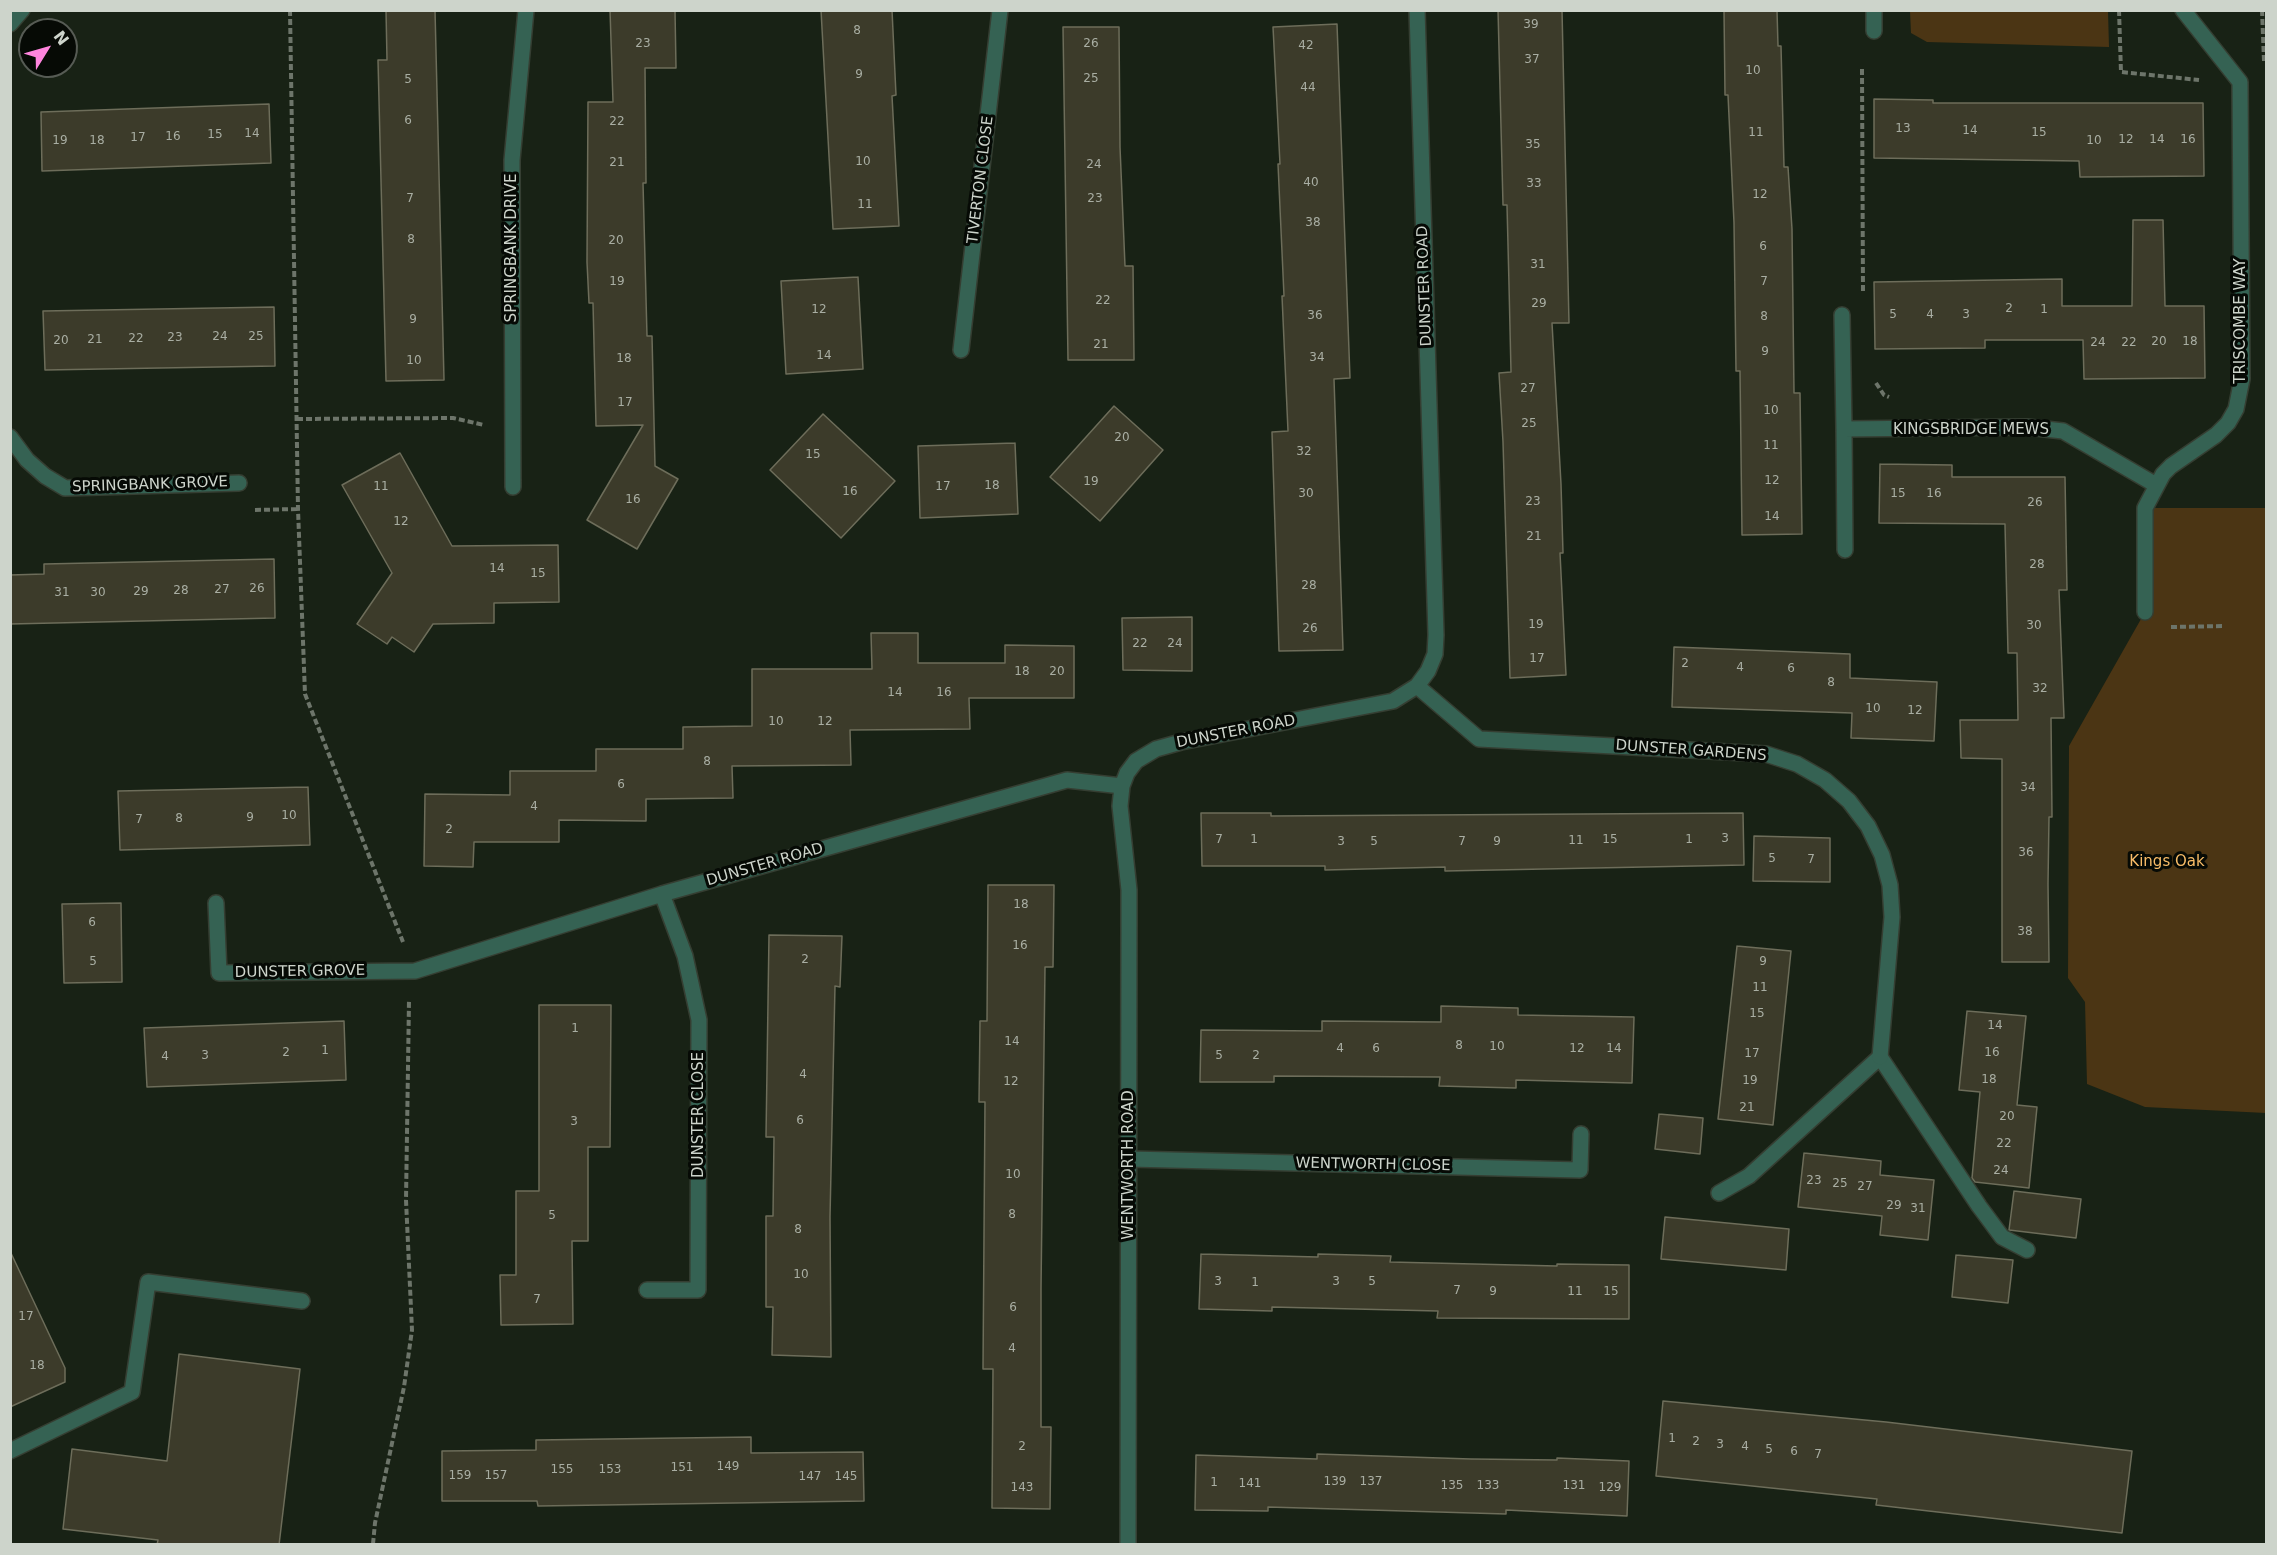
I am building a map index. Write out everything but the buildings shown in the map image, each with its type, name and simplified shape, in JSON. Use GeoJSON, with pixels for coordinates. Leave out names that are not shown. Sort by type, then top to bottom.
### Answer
{"type":"FeatureCollection","features":[{"type":"Feature","properties":{"kind":"street"},"geometry":{"type":"LineString","coordinates":[[10,24],[22,10]]}},
{"type":"Feature","properties":{"kind":"street","name":"SPRINGBANK DRIVE"},"geometry":{"type":"LineString","coordinates":[[513,487],[512,160],[526,10]]}},
{"type":"Feature","properties":{"kind":"street","name":"TIVERTON CLOSE"},"geometry":{"type":"LineString","coordinates":[[961,350],[1000,10]]}},
{"type":"Feature","properties":{"kind":"street","name":"DUNSTER ROAD"},"geometry":{"type":"LineString","coordinates":[[412,971],[663,894],[1067,780],[1122,786],[1127,773],[1136,761],[1156,749],[1393,700],[1417,686],[1428,671],[1435,654],[1436,635],[1417,10]]}},
{"type":"Feature","properties":{"kind":"street"},"geometry":{"type":"LineString","coordinates":[[1874,10],[1874,31]]}},
{"type":"Feature","properties":{"kind":"street","name":"TRISCOMBE WAY"},"geometry":{"type":"LineString","coordinates":[[2145,612],[2145,508],[2156,485],[2171,466],[2216,435],[2228,423],[2241,395],[2242,380],[2240,82],[2183,10]]}},
{"type":"Feature","properties":{"kind":"street"},"geometry":{"type":"LineString","coordinates":[[1842,315],[1845,550]]}},
{"type":"Feature","properties":{"kind":"street","name":"KINGSBRIDGE MEWS"},"geometry":{"type":"LineString","coordinates":[[1844,429],[2027,427],[2063,431],[2156,485]]}},
{"type":"Feature","properties":{"kind":"street","name":"SPRINGBANK GROVE"},"geometry":{"type":"LineString","coordinates":[[10,437],[27,460],[45,476],[65,488],[239,483]]}},
{"type":"Feature","properties":{"kind":"street","name":"DUNSTER GARDENS"},"geometry":{"type":"LineString","coordinates":[[1417,686],[1479,739],[1766,754],[1797,764],[1825,780],[1849,801],[1868,826],[1882,855],[1890,885],[1892,917],[1880,1057]]}},
{"type":"Feature","properties":{"kind":"street","name":"WENTWORTH ROAD"},"geometry":{"type":"LineString","coordinates":[[1122,786],[1120,806],[1129,890],[1128,1545]]}},
{"type":"Feature","properties":{"kind":"street","name":"DUNSTER CLOSE"},"geometry":{"type":"LineString","coordinates":[[647,1290],[698,1290],[699,1020],[685,956],[663,894]]}},
{"type":"Feature","properties":{"kind":"street","name":"DUNSTER GROVE"},"geometry":{"type":"LineString","coordinates":[[216,903],[219,973],[412,971]]}},
{"type":"Feature","properties":{"kind":"street"},"geometry":{"type":"LineString","coordinates":[[1719,1193],[1749,1176],[1880,1057],[2002,1237],[2027,1250]]}},
{"type":"Feature","properties":{"kind":"street","name":"WENTWORTH CLOSE"},"geometry":{"type":"LineString","coordinates":[[1130,1159],[1580,1170],[1581,1134]]}},
{"type":"Feature","properties":{"kind":"street"},"geometry":{"type":"LineString","coordinates":[[10,1450],[132,1392],[148,1282],[302,1300]]}},
{"type":"Feature","properties":{"kind":"path"},"geometry":{"type":"LineString","coordinates":[[290,10],[297,419],[305,694],[412,971],[406,1200],[412,1330],[404,1387],[375,1523],[373,1545]]}},
{"type":"Feature","properties":{"kind":"path"},"geometry":{"type":"LineString","coordinates":[[2119,10],[2121,72],[2203,81]]}},
{"type":"Feature","properties":{"kind":"path"},"geometry":{"type":"LineString","coordinates":[[2262,10],[2264,62]]}},
{"type":"Feature","properties":{"kind":"path"},"geometry":{"type":"LineString","coordinates":[[1862,69],[1863,298]]}},
{"type":"Feature","properties":{"kind":"path"},"geometry":{"type":"LineString","coordinates":[[1875,375],[1876,384],[1884,395],[1891,399]]}},
{"type":"Feature","properties":{"kind":"path"},"geometry":{"type":"LineString","coordinates":[[297,419],[453,418],[512,432]]}},
{"type":"Feature","properties":{"kind":"path"},"geometry":{"type":"LineString","coordinates":[[2168,627],[2224,626]]}},
{"type":"Feature","properties":{"kind":"green space"},"geometry":{"type":"Polygon","coordinates":[[[1910,11],[2108,11],[2109,47],[1927,42],[1911,33],[1910,11]]]}},
{"type":"Feature","properties":{"kind":"green space","name":"Kings Oak"},"geometry":{"type":"Polygon","coordinates":[[[2145,508],[2266,508],[2266,1113],[2145,1107],[2087,1084],[2085,1002],[2068,978],[2069,746],[2145,612],[2145,508]]]}}]}
